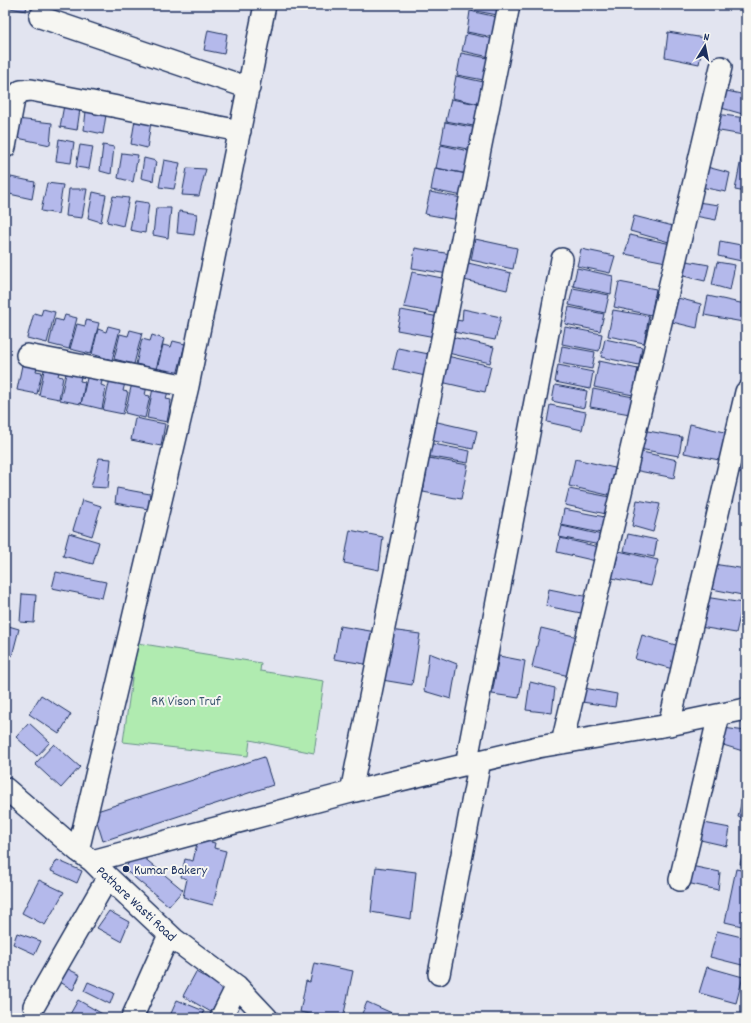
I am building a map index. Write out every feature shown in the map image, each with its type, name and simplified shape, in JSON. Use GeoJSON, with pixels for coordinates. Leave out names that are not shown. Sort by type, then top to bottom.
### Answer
{"type":"FeatureCollection","features":[{"type":"Feature","properties":{"kind":"street"},"geometry":{"type":"LineString","coordinates":[[265,5],[188,386],[85,856],[538,748],[669,725],[746,709]]}},
{"type":"Feature","properties":{"kind":"street"},"geometry":{"type":"LineString","coordinates":[[350,792],[509,5]]}},
{"type":"Feature","properties":{"kind":"street"},"geometry":{"type":"LineString","coordinates":[[40,17],[249,88]]}},
{"type":"Feature","properties":{"kind":"street"},"geometry":{"type":"LineString","coordinates":[[562,744],[721,67]]}},
{"type":"Feature","properties":{"kind":"street"},"geometry":{"type":"LineString","coordinates":[[5,147],[14,98],[21,91],[31,90],[240,131]]}},
{"type":"Feature","properties":{"kind":"street"},"geometry":{"type":"LineString","coordinates":[[439,974],[473,763],[562,259]]}},
{"type":"Feature","properties":{"kind":"street"},"geometry":{"type":"LineString","coordinates":[[27,355],[188,386]]}},
{"type":"Feature","properties":{"kind":"street"},"geometry":{"type":"LineString","coordinates":[[669,725],[746,392]]}},
{"type":"Feature","properties":{"kind":"street"},"geometry":{"type":"LineString","coordinates":[[680,880],[719,715]]}},
{"type":"Feature","properties":{"kind":"street","name":"Pathare Wasti Road"},"geometry":{"type":"LineString","coordinates":[[5,788],[85,856],[170,935],[237,986],[267,1018]]}},
{"type":"Feature","properties":{"kind":"street"},"geometry":{"type":"LineString","coordinates":[[34,1006],[108,877]]}},
{"type":"Feature","properties":{"kind":"street"},"geometry":{"type":"LineString","coordinates":[[132,1018],[170,935]]}},
{"type":"Feature","properties":{"kind":"street"},"geometry":{"type":"LineString","coordinates":[[221,1018],[237,986]]}},
{"type":"Feature","properties":{"kind":"green space","name":"RK Vison Truf"},"geometry":{"type":"Polygon","coordinates":[[[137,643],[261,663],[260,671],[324,681],[314,753],[250,740],[248,756],[123,742],[137,643]]]}},
{"type":"Feature","properties":{"kind":"building"},"geometry":{"type":"Polygon","coordinates":[[[5,5],[27,5],[26,11],[5,7],[5,5]]]}},
{"type":"Feature","properties":{"kind":"building"},"geometry":{"type":"Polygon","coordinates":[[[472,5],[506,5],[503,16],[471,10],[472,5]]]}},
{"type":"Feature","properties":{"kind":"building"},"geometry":{"type":"Polygon","coordinates":[[[470,11],[502,18],[498,38],[467,32],[470,11]]]}},
{"type":"Feature","properties":{"kind":"building"},"geometry":{"type":"Polygon","coordinates":[[[208,30],[227,34],[224,54],[204,50],[208,30]]]}},
{"type":"Feature","properties":{"kind":"building"},"geometry":{"type":"Polygon","coordinates":[[[668,32],[704,38],[699,64],[665,57],[668,32]]]}},
{"type":"Feature","properties":{"kind":"building"},"geometry":{"type":"Polygon","coordinates":[[[466,33],[498,40],[494,58],[462,51],[466,33]]]}},
{"type":"Feature","properties":{"kind":"building"},"geometry":{"type":"Polygon","coordinates":[[[461,53],[493,59],[489,81],[457,75],[461,53]]]}},
{"type":"Feature","properties":{"kind":"building"},"geometry":{"type":"Polygon","coordinates":[[[456,76],[488,83],[484,105],[452,98],[456,76]]]}},
{"type":"Feature","properties":{"kind":"building"},"geometry":{"type":"Polygon","coordinates":[[[722,90],[746,95],[746,115],[718,107],[722,90]]]}},
{"type":"Feature","properties":{"kind":"building"},"geometry":{"type":"Polygon","coordinates":[[[451,99],[483,105],[479,127],[446,121],[451,99]]]}},
{"type":"Feature","properties":{"kind":"building"},"geometry":{"type":"Polygon","coordinates":[[[64,105],[80,109],[77,130],[60,127],[64,105]]]}},
{"type":"Feature","properties":{"kind":"building"},"geometry":{"type":"Polygon","coordinates":[[[86,111],[106,115],[103,134],[84,130],[86,111]]]}},
{"type":"Feature","properties":{"kind":"building"},"geometry":{"type":"Polygon","coordinates":[[[716,114],[745,118],[743,135],[714,130],[716,114]]]}},
{"type":"Feature","properties":{"kind":"building"},"geometry":{"type":"Polygon","coordinates":[[[17,119],[52,123],[50,145],[13,137],[17,119]]]}},
{"type":"Feature","properties":{"kind":"building"},"geometry":{"type":"Polygon","coordinates":[[[135,120],[151,122],[147,148],[131,144],[135,120]]]}},
{"type":"Feature","properties":{"kind":"building"},"geometry":{"type":"Polygon","coordinates":[[[445,122],[477,128],[473,150],[441,144],[445,122]]]}},
{"type":"Feature","properties":{"kind":"building"},"geometry":{"type":"Polygon","coordinates":[[[59,139],[74,142],[71,163],[56,161],[59,139]]]}},
{"type":"Feature","properties":{"kind":"building"},"geometry":{"type":"Polygon","coordinates":[[[80,145],[93,147],[89,169],[76,167],[80,145]]]}},
{"type":"Feature","properties":{"kind":"building"},"geometry":{"type":"Polygon","coordinates":[[[103,145],[114,147],[111,174],[100,171],[103,145]]]}},
{"type":"Feature","properties":{"kind":"building"},"geometry":{"type":"Polygon","coordinates":[[[441,145],[473,152],[468,174],[436,168],[441,145]]]}},
{"type":"Feature","properties":{"kind":"building"},"geometry":{"type":"Polygon","coordinates":[[[122,153],[138,155],[133,182],[118,178],[122,153]]]}},
{"type":"Feature","properties":{"kind":"building"},"geometry":{"type":"Polygon","coordinates":[[[144,158],[156,161],[153,181],[141,178],[144,158]]]}},
{"type":"Feature","properties":{"kind":"building"},"geometry":{"type":"Polygon","coordinates":[[[741,159],[746,159],[746,192],[735,190],[741,159]]]}},
{"type":"Feature","properties":{"kind":"building"},"geometry":{"type":"Polygon","coordinates":[[[164,160],[180,163],[174,189],[159,187],[164,160]]]}},
{"type":"Feature","properties":{"kind":"building"},"geometry":{"type":"Polygon","coordinates":[[[703,166],[730,173],[726,192],[696,186],[703,166]]]}},
{"type":"Feature","properties":{"kind":"building"},"geometry":{"type":"Polygon","coordinates":[[[187,168],[206,169],[199,196],[182,195],[187,168]]]}},
{"type":"Feature","properties":{"kind":"building"},"geometry":{"type":"Polygon","coordinates":[[[435,168],[467,174],[463,196],[431,190],[435,168]]]}},
{"type":"Feature","properties":{"kind":"building"},"geometry":{"type":"Polygon","coordinates":[[[6,176],[35,182],[32,199],[5,193],[6,176]]]}},
{"type":"Feature","properties":{"kind":"building"},"geometry":{"type":"Polygon","coordinates":[[[47,183],[63,185],[58,214],[41,211],[47,183]]]}},
{"type":"Feature","properties":{"kind":"building"},"geometry":{"type":"Polygon","coordinates":[[[69,189],[87,189],[82,218],[66,216],[69,189]]]}},
{"type":"Feature","properties":{"kind":"building"},"geometry":{"type":"Polygon","coordinates":[[[93,192],[106,195],[101,222],[88,218],[93,192]]]}},
{"type":"Feature","properties":{"kind":"building"},"geometry":{"type":"Polygon","coordinates":[[[430,192],[462,198],[458,220],[425,214],[430,192]]]}},
{"type":"Feature","properties":{"kind":"building"},"geometry":{"type":"Polygon","coordinates":[[[113,196],[129,198],[123,226],[107,222],[113,196]]]}},
{"type":"Feature","properties":{"kind":"building"},"geometry":{"type":"Polygon","coordinates":[[[135,201],[149,203],[145,233],[130,230],[135,201]]]}},
{"type":"Feature","properties":{"kind":"building"},"geometry":{"type":"Polygon","coordinates":[[[697,202],[719,205],[716,220],[695,216],[697,202]]]}},
{"type":"Feature","properties":{"kind":"building"},"geometry":{"type":"Polygon","coordinates":[[[156,208],[171,208],[168,238],[153,235],[156,208]]]}},
{"type":"Feature","properties":{"kind":"building"},"geometry":{"type":"Polygon","coordinates":[[[179,211],[197,214],[194,235],[177,233],[179,211]]]}},
{"type":"Feature","properties":{"kind":"building"},"geometry":{"type":"Polygon","coordinates":[[[634,216],[673,226],[669,242],[630,231],[634,216]]]}},
{"type":"Feature","properties":{"kind":"building"},"geometry":{"type":"Polygon","coordinates":[[[630,235],[671,244],[666,262],[625,254],[630,235]]]}},
{"type":"Feature","properties":{"kind":"building"},"geometry":{"type":"Polygon","coordinates":[[[475,239],[517,248],[513,269],[471,260],[475,239]]]}},
{"type":"Feature","properties":{"kind":"building"},"geometry":{"type":"Polygon","coordinates":[[[720,241],[746,246],[746,262],[718,256],[720,241]]]}},
{"type":"Feature","properties":{"kind":"building"},"geometry":{"type":"Polygon","coordinates":[[[415,248],[451,254],[448,274],[412,268],[415,248]]]}},
{"type":"Feature","properties":{"kind":"building"},"geometry":{"type":"Polygon","coordinates":[[[581,249],[615,256],[610,273],[577,266],[581,249]]]}},
{"type":"Feature","properties":{"kind":"building"},"geometry":{"type":"Polygon","coordinates":[[[681,260],[709,265],[705,281],[679,275],[681,260]]]}},
{"type":"Feature","properties":{"kind":"building"},"geometry":{"type":"Polygon","coordinates":[[[717,262],[735,265],[730,290],[712,285],[717,262]]]}},
{"type":"Feature","properties":{"kind":"building"},"geometry":{"type":"Polygon","coordinates":[[[468,263],[511,273],[507,290],[464,280],[468,263]]]}},
{"type":"Feature","properties":{"kind":"building"},"geometry":{"type":"Polygon","coordinates":[[[577,268],[613,276],[611,294],[573,286],[577,268]]]}},
{"type":"Feature","properties":{"kind":"building"},"geometry":{"type":"Polygon","coordinates":[[[412,272],[447,279],[440,314],[404,307],[412,272]]]}},
{"type":"Feature","properties":{"kind":"building"},"geometry":{"type":"Polygon","coordinates":[[[619,282],[656,289],[651,315],[614,307],[619,282]]]}},
{"type":"Feature","properties":{"kind":"building"},"geometry":{"type":"Polygon","coordinates":[[[573,288],[609,295],[605,313],[569,305],[573,288]]]}},
{"type":"Feature","properties":{"kind":"building"},"geometry":{"type":"Polygon","coordinates":[[[708,296],[745,304],[743,322],[704,315],[708,296]]]}},
{"type":"Feature","properties":{"kind":"building"},"geometry":{"type":"Polygon","coordinates":[[[674,297],[701,304],[697,328],[668,321],[674,297]]]}},
{"type":"Feature","properties":{"kind":"building"},"geometry":{"type":"Polygon","coordinates":[[[569,307],[604,314],[600,331],[565,324],[569,307]]]}},
{"type":"Feature","properties":{"kind":"building"},"geometry":{"type":"Polygon","coordinates":[[[43,309],[55,312],[47,343],[27,338],[34,313],[41,315],[43,309]]]}},
{"type":"Feature","properties":{"kind":"building"},"geometry":{"type":"Polygon","coordinates":[[[463,309],[501,317],[495,340],[453,332],[456,320],[462,321],[463,309]]]}},
{"type":"Feature","properties":{"kind":"building"},"geometry":{"type":"Polygon","coordinates":[[[401,310],[439,317],[435,337],[397,330],[401,310]]]}},
{"type":"Feature","properties":{"kind":"building"},"geometry":{"type":"Polygon","coordinates":[[[613,310],[649,316],[644,343],[608,336],[613,310]]]}},
{"type":"Feature","properties":{"kind":"building"},"geometry":{"type":"Polygon","coordinates":[[[65,315],[77,318],[69,349],[49,344],[55,319],[63,321],[65,315]]]}},
{"type":"Feature","properties":{"kind":"building"},"geometry":{"type":"Polygon","coordinates":[[[86,320],[99,323],[91,354],[70,349],[77,324],[85,326],[86,320]]]}},
{"type":"Feature","properties":{"kind":"building"},"geometry":{"type":"Polygon","coordinates":[[[108,326],[120,329],[112,360],[92,354],[98,329],[106,332],[108,326]]]}},
{"type":"Feature","properties":{"kind":"building"},"geometry":{"type":"Polygon","coordinates":[[[565,327],[602,334],[599,351],[562,344],[565,327]]]}},
{"type":"Feature","properties":{"kind":"building"},"geometry":{"type":"Polygon","coordinates":[[[130,330],[142,333],[134,364],[114,359],[120,334],[128,336],[130,330]]]}},
{"type":"Feature","properties":{"kind":"building"},"geometry":{"type":"Polygon","coordinates":[[[152,335],[164,339],[156,369],[136,364],[142,339],[150,341],[152,335]]]}},
{"type":"Feature","properties":{"kind":"building"},"geometry":{"type":"Polygon","coordinates":[[[452,337],[494,347],[490,363],[448,353],[452,337]]]}},
{"type":"Feature","properties":{"kind":"building"},"geometry":{"type":"Polygon","coordinates":[[[605,339],[642,347],[639,365],[601,357],[605,339]]]}},
{"type":"Feature","properties":{"kind":"building"},"geometry":{"type":"Polygon","coordinates":[[[173,341],[185,344],[177,375],[157,369],[163,345],[171,347],[173,341]]]}},
{"type":"Feature","properties":{"kind":"building"},"geometry":{"type":"Polygon","coordinates":[[[562,346],[595,352],[592,369],[559,363],[562,346]]]}},
{"type":"Feature","properties":{"kind":"building"},"geometry":{"type":"Polygon","coordinates":[[[398,348],[434,355],[430,377],[393,369],[398,348]]]}},
{"type":"Feature","properties":{"kind":"building"},"geometry":{"type":"Polygon","coordinates":[[[447,356],[491,366],[485,392],[441,382],[447,356]]]}},
{"type":"Feature","properties":{"kind":"building"},"geometry":{"type":"Polygon","coordinates":[[[23,360],[38,363],[36,371],[42,372],[37,394],[17,390],[23,360]]]}},
{"type":"Feature","properties":{"kind":"building"},"geometry":{"type":"Polygon","coordinates":[[[599,361],[638,369],[633,395],[594,387],[599,361]]]}},
{"type":"Feature","properties":{"kind":"building"},"geometry":{"type":"Polygon","coordinates":[[[45,365],[60,368],[58,376],[63,377],[59,399],[39,395],[45,365]]]}},
{"type":"Feature","properties":{"kind":"building"},"geometry":{"type":"Polygon","coordinates":[[[558,365],[593,372],[590,389],[555,382],[558,365]]]}},
{"type":"Feature","properties":{"kind":"building"},"geometry":{"type":"Polygon","coordinates":[[[67,369],[82,372],[80,381],[85,382],[81,404],[60,400],[67,369]]]}},
{"type":"Feature","properties":{"kind":"building"},"geometry":{"type":"Polygon","coordinates":[[[88,374],[103,377],[101,385],[106,387],[102,409],[81,404],[88,374]]]}},
{"type":"Feature","properties":{"kind":"building"},"geometry":{"type":"Polygon","coordinates":[[[110,379],[125,383],[123,391],[128,392],[123,414],[103,410],[110,379]]]}},
{"type":"Feature","properties":{"kind":"building"},"geometry":{"type":"Polygon","coordinates":[[[132,383],[147,386],[145,395],[150,396],[145,418],[125,413],[132,383]]]}},
{"type":"Feature","properties":{"kind":"building"},"geometry":{"type":"Polygon","coordinates":[[[555,385],[587,391],[584,408],[552,401],[555,385]]]}},
{"type":"Feature","properties":{"kind":"building"},"geometry":{"type":"Polygon","coordinates":[[[153,388],[168,391],[166,399],[171,400],[167,422],[147,418],[153,388]]]}},
{"type":"Feature","properties":{"kind":"building"},"geometry":{"type":"Polygon","coordinates":[[[593,389],[633,397],[630,414],[590,407],[593,389]]]}},
{"type":"Feature","properties":{"kind":"building"},"geometry":{"type":"Polygon","coordinates":[[[550,405],[586,412],[582,430],[547,422],[550,405]]]}},
{"type":"Feature","properties":{"kind":"building"},"geometry":{"type":"Polygon","coordinates":[[[135,418],[165,424],[161,446],[131,440],[135,418]]]}},
{"type":"Feature","properties":{"kind":"building"},"geometry":{"type":"Polygon","coordinates":[[[433,421],[477,431],[473,449],[429,440],[433,421]]]}},
{"type":"Feature","properties":{"kind":"building"},"geometry":{"type":"Polygon","coordinates":[[[690,424],[729,433],[724,461],[684,453],[690,424]]]}},
{"type":"Feature","properties":{"kind":"building"},"geometry":{"type":"Polygon","coordinates":[[[642,430],[682,437],[679,456],[639,449],[642,430]]]}},
{"type":"Feature","properties":{"kind":"building"},"geometry":{"type":"Polygon","coordinates":[[[428,443],[470,451],[468,463],[426,456],[428,443]]]}},
{"type":"Feature","properties":{"kind":"building"},"geometry":{"type":"Polygon","coordinates":[[[638,451],[677,460],[674,478],[634,470],[638,451]]]}},
{"type":"Feature","properties":{"kind":"building"},"geometry":{"type":"Polygon","coordinates":[[[739,452],[746,454],[746,474],[735,472],[739,452]]]}},
{"type":"Feature","properties":{"kind":"building"},"geometry":{"type":"Polygon","coordinates":[[[99,458],[111,459],[108,488],[91,487],[99,458]]]}},
{"type":"Feature","properties":{"kind":"building"},"geometry":{"type":"Polygon","coordinates":[[[429,458],[468,465],[461,499],[423,492],[429,458]]]}},
{"type":"Feature","properties":{"kind":"building"},"geometry":{"type":"Polygon","coordinates":[[[575,459],[619,469],[612,496],[569,486],[575,459]]]}},
{"type":"Feature","properties":{"kind":"building"},"geometry":{"type":"Polygon","coordinates":[[[117,488],[150,494],[148,509],[115,503],[117,488]]]}},
{"type":"Feature","properties":{"kind":"building"},"geometry":{"type":"Polygon","coordinates":[[[569,489],[610,497],[606,514],[565,505],[569,489]]]}},
{"type":"Feature","properties":{"kind":"building"},"geometry":{"type":"Polygon","coordinates":[[[82,500],[101,506],[92,536],[73,530],[82,500]]]}},
{"type":"Feature","properties":{"kind":"building"},"geometry":{"type":"Polygon","coordinates":[[[637,500],[660,504],[653,532],[632,526],[637,500]]]}},
{"type":"Feature","properties":{"kind":"building"},"geometry":{"type":"Polygon","coordinates":[[[564,509],[605,517],[601,533],[561,525],[564,509]]]}},
{"type":"Feature","properties":{"kind":"building"},"geometry":{"type":"Polygon","coordinates":[[[562,526],[602,535],[600,545],[559,537],[562,526]]]}},
{"type":"Feature","properties":{"kind":"building"},"geometry":{"type":"Polygon","coordinates":[[[350,530],[383,537],[379,570],[344,563],[350,530]]]}},
{"type":"Feature","properties":{"kind":"building"},"geometry":{"type":"Polygon","coordinates":[[[69,533],[99,542],[93,564],[63,556],[69,533]]]}},
{"type":"Feature","properties":{"kind":"building"},"geometry":{"type":"Polygon","coordinates":[[[628,534],[657,540],[654,557],[624,551],[628,534]]]}},
{"type":"Feature","properties":{"kind":"building"},"geometry":{"type":"Polygon","coordinates":[[[560,538],[599,547],[596,561],[557,552],[560,538]]]}},
{"type":"Feature","properties":{"kind":"building"},"geometry":{"type":"Polygon","coordinates":[[[619,551],[658,560],[651,586],[612,578],[619,551]]]}},
{"type":"Feature","properties":{"kind":"building"},"geometry":{"type":"Polygon","coordinates":[[[713,564],[746,569],[742,595],[707,588],[713,564]]]}},
{"type":"Feature","properties":{"kind":"building"},"geometry":{"type":"Polygon","coordinates":[[[56,572],[106,582],[102,598],[52,588],[56,572]]]}},
{"type":"Feature","properties":{"kind":"building"},"geometry":{"type":"Polygon","coordinates":[[[549,589],[589,597],[586,614],[546,606],[549,589]]]}},
{"type":"Feature","properties":{"kind":"building"},"geometry":{"type":"Polygon","coordinates":[[[22,594],[36,595],[34,623],[20,622],[22,594]]]}},
{"type":"Feature","properties":{"kind":"building"},"geometry":{"type":"Polygon","coordinates":[[[705,597],[743,603],[736,633],[700,627],[705,597]]]}},
{"type":"Feature","properties":{"kind":"building"},"geometry":{"type":"Polygon","coordinates":[[[5,625],[19,629],[12,656],[5,654],[5,625]]]}},
{"type":"Feature","properties":{"kind":"building"},"geometry":{"type":"Polygon","coordinates":[[[340,626],[376,632],[371,665],[334,659],[340,626]]]}},
{"type":"Feature","properties":{"kind":"building"},"geometry":{"type":"Polygon","coordinates":[[[541,628],[578,637],[569,676],[532,667],[541,628]]]}},
{"type":"Feature","properties":{"kind":"building"},"geometry":{"type":"Polygon","coordinates":[[[390,630],[420,634],[412,685],[382,680],[390,630]]]}},
{"type":"Feature","properties":{"kind":"building"},"geometry":{"type":"Polygon","coordinates":[[[642,635],[679,646],[673,669],[635,659],[642,635]]]}},
{"type":"Feature","properties":{"kind":"building"},"geometry":{"type":"Polygon","coordinates":[[[429,653],[457,664],[451,699],[424,691],[429,653]]]}},
{"type":"Feature","properties":{"kind":"building"},"geometry":{"type":"Polygon","coordinates":[[[499,656],[525,661],[519,698],[492,694],[499,656]]]}},
{"type":"Feature","properties":{"kind":"building"},"geometry":{"type":"Polygon","coordinates":[[[530,682],[555,688],[552,713],[526,710],[530,682]]]}},
{"type":"Feature","properties":{"kind":"building"},"geometry":{"type":"Polygon","coordinates":[[[584,688],[617,694],[615,707],[582,702],[584,688]]]}},
{"type":"Feature","properties":{"kind":"building"},"geometry":{"type":"Polygon","coordinates":[[[41,695],[71,714],[59,734],[29,714],[41,695]]]}},
{"type":"Feature","properties":{"kind":"building"},"geometry":{"type":"Polygon","coordinates":[[[29,723],[50,742],[37,756],[16,737],[29,723]]]}},
{"type":"Feature","properties":{"kind":"building"},"geometry":{"type":"Polygon","coordinates":[[[723,728],[746,731],[746,752],[720,744],[723,728]]]}},
{"type":"Feature","properties":{"kind":"building"},"geometry":{"type":"Polygon","coordinates":[[[54,744],[80,767],[61,788],[35,764],[54,744]]]}},
{"type":"Feature","properties":{"kind":"building"},"geometry":{"type":"Polygon","coordinates":[[[264,757],[273,785],[103,841],[94,812],[264,757]]]}},
{"type":"Feature","properties":{"kind":"building"},"geometry":{"type":"Polygon","coordinates":[[[744,792],[746,792],[746,819],[738,817],[744,792]]]}},
{"type":"Feature","properties":{"kind":"building"},"geometry":{"type":"Polygon","coordinates":[[[699,822],[730,828],[727,846],[696,839],[699,822]]]}},
{"type":"Feature","properties":{"kind":"building"},"geometry":{"type":"Polygon","coordinates":[[[746,838],[746,865],[740,864],[746,838]]]}},
{"type":"Feature","properties":{"kind":"building"},"geometry":{"type":"Polygon","coordinates":[[[198,839],[215,843],[214,848],[226,851],[213,905],[183,897],[187,879],[181,877],[185,859],[193,861],[198,839]]]}},
{"type":"Feature","properties":{"kind":"building"},"geometry":{"type":"Polygon","coordinates":[[[137,852],[183,890],[169,906],[124,869],[137,852]]]}},
{"type":"Feature","properties":{"kind":"building"},"geometry":{"type":"Polygon","coordinates":[[[57,860],[82,871],[77,883],[51,871],[57,860]]]}},
{"type":"Feature","properties":{"kind":"building"},"geometry":{"type":"Polygon","coordinates":[[[691,866],[720,872],[718,890],[687,883],[691,866]]]}},
{"type":"Feature","properties":{"kind":"building"},"geometry":{"type":"Polygon","coordinates":[[[376,867],[416,872],[411,919],[371,912],[376,867]]]}},
{"type":"Feature","properties":{"kind":"building"},"geometry":{"type":"Polygon","coordinates":[[[736,869],[746,871],[746,927],[725,922],[736,869]]]}},
{"type":"Feature","properties":{"kind":"building"},"geometry":{"type":"Polygon","coordinates":[[[39,880],[64,892],[45,925],[22,913],[39,880]]]}},
{"type":"Feature","properties":{"kind":"building"},"geometry":{"type":"Polygon","coordinates":[[[109,911],[129,922],[121,941],[97,928],[109,911]]]}},
{"type":"Feature","properties":{"kind":"building"},"geometry":{"type":"Polygon","coordinates":[[[717,931],[746,938],[746,966],[710,957],[717,931]]]}},
{"type":"Feature","properties":{"kind":"building"},"geometry":{"type":"Polygon","coordinates":[[[17,933],[41,941],[35,954],[13,944],[17,933]]]}},
{"type":"Feature","properties":{"kind":"building"},"geometry":{"type":"Polygon","coordinates":[[[314,963],[353,971],[343,1018],[331,1018],[300,1012],[306,981],[310,982],[314,963]]]}},
{"type":"Feature","properties":{"kind":"building"},"geometry":{"type":"Polygon","coordinates":[[[64,967],[80,975],[73,990],[57,980],[64,967]]]}},
{"type":"Feature","properties":{"kind":"building"},"geometry":{"type":"Polygon","coordinates":[[[707,967],[743,977],[736,1003],[699,993],[707,967]]]}},
{"type":"Feature","properties":{"kind":"building"},"geometry":{"type":"Polygon","coordinates":[[[196,972],[224,988],[211,1012],[183,996],[196,972]]]}},
{"type":"Feature","properties":{"kind":"building"},"geometry":{"type":"Polygon","coordinates":[[[88,982],[114,993],[110,1004],[84,991],[88,982]]]}},
{"type":"Feature","properties":{"kind":"building"},"geometry":{"type":"Polygon","coordinates":[[[78,1000],[106,1016],[105,1018],[73,1018],[69,1016],[78,1000]]]}},
{"type":"Feature","properties":{"kind":"building"},"geometry":{"type":"Polygon","coordinates":[[[177,1000],[204,1011],[202,1018],[169,1018],[177,1000]]]}},
{"type":"Feature","properties":{"kind":"building"},"geometry":{"type":"Polygon","coordinates":[[[367,1002],[403,1018],[360,1018],[367,1002]]]}},
{"type":"Feature","properties":{"kind":"building"},"geometry":{"type":"Polygon","coordinates":[[[648,1013],[673,1018],[647,1018],[648,1013]]]}},
{"type":"Feature","properties":{"kind":"place","name":"Kumar Bakery"},"geometry":{"type":"Point","coordinates":[126,869]}}]}
